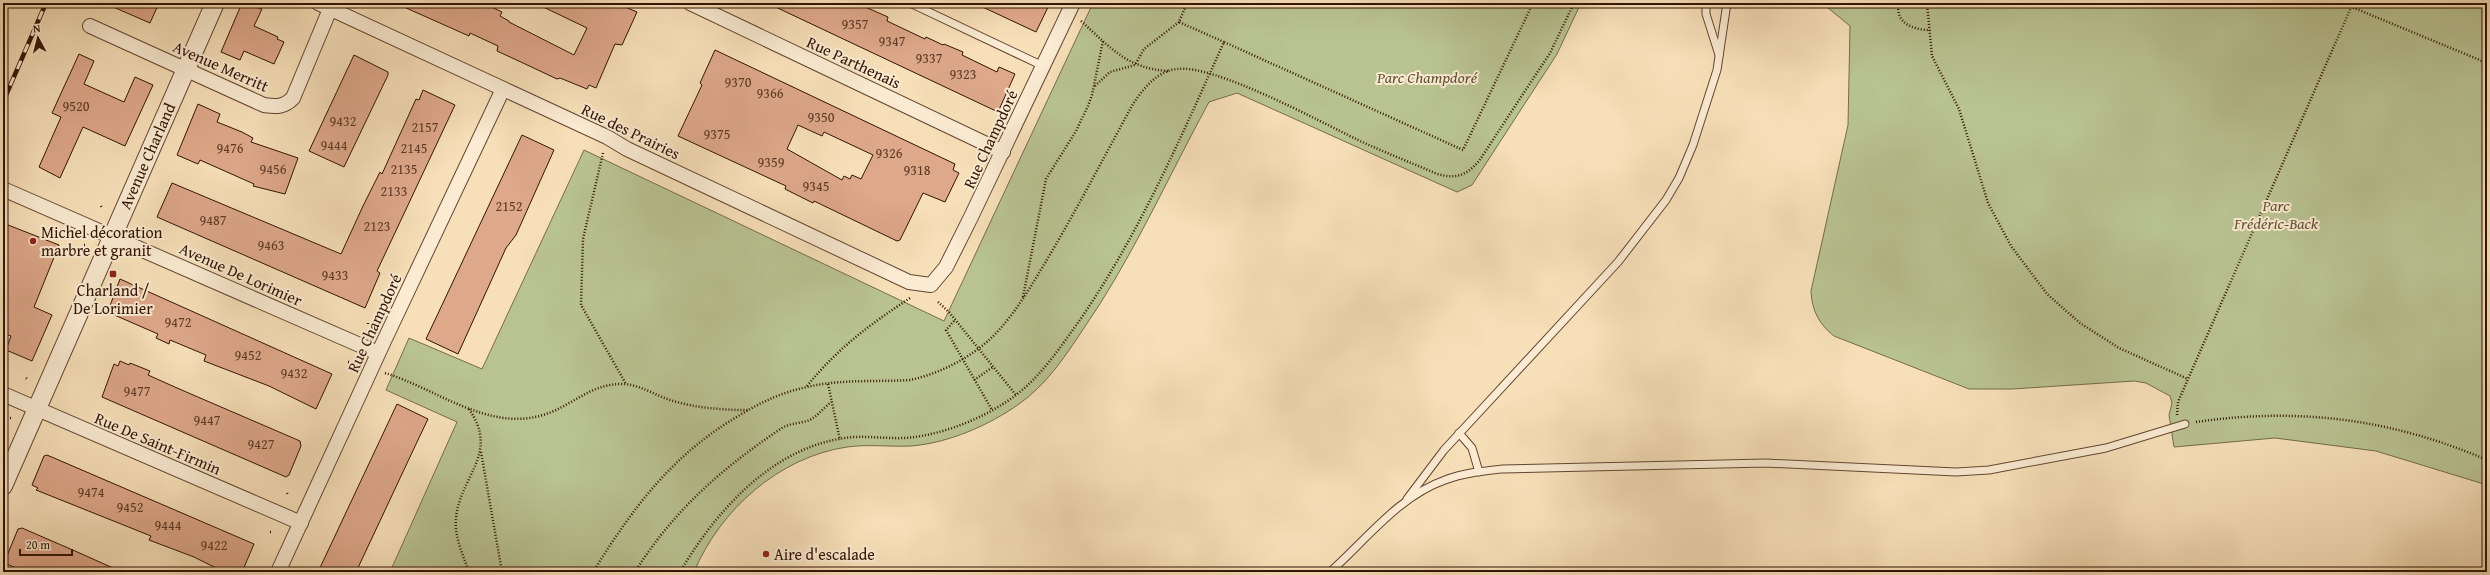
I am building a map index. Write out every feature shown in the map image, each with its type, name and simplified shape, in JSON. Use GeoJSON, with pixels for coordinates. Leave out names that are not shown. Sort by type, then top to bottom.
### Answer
{"type":"FeatureCollection","features":[{"type":"Feature","properties":{"kind":"street","name":"Avenue Charland"},"geometry":{"type":"LineString","coordinates":[[3,486],[215,3]]}},
{"type":"Feature","properties":{"kind":"street","name":"Rue Parthenais"},"geometry":{"type":"LineString","coordinates":[[690,3],[1003,152]]}},
{"type":"Feature","properties":{"kind":"street","name":"Avenue Merritt"},"geometry":{"type":"LineString","coordinates":[[90,26],[264,105],[276,107],[286,105],[293,98],[324,6]]}},
{"type":"Feature","properties":{"kind":"street","name":"Rue des Prairies"},"geometry":{"type":"LineString","coordinates":[[324,6],[607,137],[627,149],[909,282],[931,285]]}},
{"type":"Feature","properties":{"kind":"street","name":"Rue Champdoré"},"geometry":{"type":"LineString","coordinates":[[931,285],[946,267],[1003,152],[1071,7]]}},
{"type":"Feature","properties":{"kind":"street","name":"Rue Champdoré"},"geometry":{"type":"LineString","coordinates":[[278,572],[378,353],[503,89]]}},
{"type":"Feature","properties":{"kind":"street","name":"Avenue De Lorimier"},"geometry":{"type":"LineString","coordinates":[[3,189],[378,353]]}},
{"type":"Feature","properties":{"kind":"street","name":"Rue De Saint-Firmin"},"geometry":{"type":"LineString","coordinates":[[3,394],[301,523]]}},
{"type":"Feature","properties":{"kind":"lane"},"geometry":{"type":"LineString","coordinates":[[910,3],[1043,66]]}},
{"type":"Feature","properties":{"kind":"lane"},"geometry":{"type":"LineString","coordinates":[[1706,3],[1708,20],[1720,57]]}},
{"type":"Feature","properties":{"kind":"lane"},"geometry":{"type":"LineString","coordinates":[[1406,501],[1419,480],[1460,433],[1618,262],[1666,200],[1693,145],[1720,57],[1728,3]]}},
{"type":"Feature","properties":{"kind":"lane"},"geometry":{"type":"LineString","coordinates":[[1330,572],[1406,501],[1444,480],[1479,472],[1510,469],[1766,463],[1956,472],[1989,470],[2106,448],[2185,424]]}},
{"type":"Feature","properties":{"kind":"lane"},"geometry":{"type":"LineString","coordinates":[[1460,433],[1472,448],[1479,472]]}},
{"type":"Feature","properties":{"kind":"path"},"geometry":{"type":"LineString","coordinates":[[1135,65],[1144,49],[1179,22],[1188,3]]}},
{"type":"Feature","properties":{"kind":"path"},"geometry":{"type":"LineString","coordinates":[[1179,22],[1463,150],[1533,3]]}},
{"type":"Feature","properties":{"kind":"path"},"geometry":{"type":"LineString","coordinates":[[1094,88],[1101,78],[1110,72],[1135,65],[1170,71],[1184,69],[1209,74],[1304,113],[1357,140],[1437,174],[1456,177],[1464,176],[1479,161],[1550,53],[1574,3]]}},
{"type":"Feature","properties":{"kind":"path"},"geometry":{"type":"LineString","coordinates":[[1899,3],[1898,12],[1906,23],[1919,30],[1930,30]]}},
{"type":"Feature","properties":{"kind":"path"},"geometry":{"type":"LineString","coordinates":[[1927,3],[1932,56],[1959,109],[1988,203],[2011,246],[2034,277],[2063,310],[2097,336],[2188,379]]}},
{"type":"Feature","properties":{"kind":"path"},"geometry":{"type":"LineString","coordinates":[[2342,3],[2487,64]]}},
{"type":"Feature","properties":{"kind":"path"},"geometry":{"type":"LineString","coordinates":[[2353,3],[2188,379],[2176,410],[2177,418],[2185,424],[2271,414],[2333,418],[2396,430],[2487,460]]}},
{"type":"Feature","properties":{"kind":"path"},"geometry":{"type":"LineString","coordinates":[[1071,7],[1103,41],[1135,65]]}},
{"type":"Feature","properties":{"kind":"path"},"geometry":{"type":"LineString","coordinates":[[1022,300],[1046,179],[1076,131],[1094,88],[1103,41]]}},
{"type":"Feature","properties":{"kind":"path"},"geometry":{"type":"LineString","coordinates":[[680,572],[713,522],[728,504],[748,486],[802,452],[854,437],[915,437],[944,430],[992,410],[1016,396],[1051,359],[1111,273],[1164,174],[1224,42]]}},
{"type":"Feature","properties":{"kind":"path"},"geometry":{"type":"LineString","coordinates":[[593,572],[630,516],[661,477],[697,443],[749,410],[777,396],[806,387],[828,384],[910,380],[943,370],[977,349],[1006,322],[1022,300],[1062,234],[1133,104],[1147,85],[1170,71]]}},
{"type":"Feature","properties":{"kind":"path"},"geometry":{"type":"LineString","coordinates":[[607,137],[583,239],[582,305],[626,384]]}},
{"type":"Feature","properties":{"kind":"path"},"geometry":{"type":"LineString","coordinates":[[806,387],[827,361],[866,327],[931,285]]}},
{"type":"Feature","properties":{"kind":"path"},"geometry":{"type":"LineString","coordinates":[[938,302],[1016,396]]}},
{"type":"Feature","properties":{"kind":"path"},"geometry":{"type":"LineString","coordinates":[[954,321],[946,330],[992,410]]}},
{"type":"Feature","properties":{"kind":"path"},"geometry":{"type":"LineString","coordinates":[[974,380],[993,367]]}},
{"type":"Feature","properties":{"kind":"path"},"geometry":{"type":"LineString","coordinates":[[388,374],[469,409],[509,418],[526,418],[544,415],[594,389],[610,385],[626,384],[672,401],[724,410],[749,410]]}},
{"type":"Feature","properties":{"kind":"path"},"geometry":{"type":"LineString","coordinates":[[828,384],[840,440]]}},
{"type":"Feature","properties":{"kind":"path"},"geometry":{"type":"LineString","coordinates":[[635,572],[656,539],[695,496],[742,454],[788,424],[812,419],[831,402]]}},
{"type":"Feature","properties":{"kind":"path"},"geometry":{"type":"LineString","coordinates":[[469,409],[478,422],[502,572]]}},
{"type":"Feature","properties":{"kind":"path"},"geometry":{"type":"LineString","coordinates":[[469,572],[456,529],[455,520],[457,509],[479,456],[481,447]]}},
{"type":"Feature","properties":{"kind":"green space","name":"Parc Champdoré"},"geometry":{"type":"Polygon","coordinates":[[[1093,3],[1581,3],[1557,54],[1472,185],[1457,192],[1237,93],[1209,102],[1133,247],[1100,304],[1054,370],[1029,397],[1007,412],[981,426],[939,441],[911,446],[847,447],[822,453],[798,462],[755,490],[736,508],[719,528],[705,549],[694,572],[390,572],[457,422],[386,390],[409,338],[482,369],[584,150],[944,321],[1093,3]]]}},
{"type":"Feature","properties":{"kind":"green space","name":"Parc Frédéric-Back"},"geometry":{"type":"Polygon","coordinates":[[[1822,3],[2487,3],[2487,485],[2376,451],[2275,438],[2174,447],[2169,415],[2172,403],[2170,396],[2146,383],[2134,381],[2012,389],[1969,389],[1834,336],[1820,322],[1813,305],[1811,291],[1848,125],[1850,26],[1822,3]]]}},
{"type":"Feature","properties":{"kind":"building"},"geometry":{"type":"Polygon","coordinates":[[[104,3],[159,3],[150,23],[104,3]]]}},
{"type":"Feature","properties":{"kind":"building"},"geometry":{"type":"Polygon","coordinates":[[[242,3],[262,9],[254,26],[278,37],[277,39],[284,42],[274,64],[244,51],[240,60],[221,52],[242,3]]]}},
{"type":"Feature","properties":{"kind":"building"},"geometry":{"type":"Polygon","coordinates":[[[395,3],[483,3],[502,12],[500,16],[509,22],[574,55],[587,28],[535,3],[616,3],[637,12],[622,45],[615,44],[596,88],[589,85],[587,89],[560,78],[557,79],[497,51],[498,46],[470,33],[469,36],[395,3]]]}},
{"type":"Feature","properties":{"kind":"building"},"geometry":{"type":"Polygon","coordinates":[[[767,3],[848,3],[855,6],[856,3],[888,17],[887,21],[925,39],[926,37],[963,52],[962,55],[997,72],[999,67],[1015,74],[998,112],[767,3]]]}},
{"type":"Feature","properties":{"kind":"building"},"geometry":{"type":"Polygon","coordinates":[[[974,3],[1050,3],[1036,32],[974,3]]]}},
{"type":"Feature","properties":{"kind":"building"},"geometry":{"type":"Polygon","coordinates":[[[715,50],[955,164],[953,170],[959,173],[945,202],[923,193],[900,240],[897,241],[814,201],[813,203],[785,189],[786,186],[678,136],[702,85],[700,83],[715,50]],[[798,125],[787,149],[842,180],[844,176],[850,179],[852,175],[861,179],[873,155],[824,132],[822,136],[798,125]]]}},
{"type":"Feature","properties":{"kind":"building"},"geometry":{"type":"Polygon","coordinates":[[[79,54],[94,61],[84,84],[124,102],[135,77],[153,85],[125,146],[83,127],[60,178],[39,167],[61,117],[52,113],[79,54]]]}},
{"type":"Feature","properties":{"kind":"building"},"geometry":{"type":"Polygon","coordinates":[[[354,55],[388,72],[388,75],[344,167],[309,151],[354,55]]]}},
{"type":"Feature","properties":{"kind":"building"},"geometry":{"type":"Polygon","coordinates":[[[423,90],[455,105],[377,271],[380,273],[365,308],[157,217],[172,183],[341,254],[380,172],[382,174],[416,99],[419,100],[423,90]]]}},
{"type":"Feature","properties":{"kind":"building"},"geometry":{"type":"Polygon","coordinates":[[[198,104],[220,114],[217,122],[253,138],[251,142],[298,158],[285,194],[253,186],[254,184],[200,160],[198,164],[177,155],[198,104]]]}},
{"type":"Feature","properties":{"kind":"building"},"geometry":{"type":"Polygon","coordinates":[[[522,135],[554,150],[516,235],[506,248],[458,354],[426,339],[522,135]]]}},
{"type":"Feature","properties":{"kind":"building"},"geometry":{"type":"Polygon","coordinates":[[[3,223],[59,245],[34,307],[52,315],[32,361],[6,350],[11,336],[3,333],[3,223]]]}},
{"type":"Feature","properties":{"kind":"building"},"geometry":{"type":"Polygon","coordinates":[[[120,279],[332,374],[316,409],[269,386],[204,361],[206,355],[170,340],[169,344],[156,338],[158,334],[112,314],[108,311],[120,279]]]}},
{"type":"Feature","properties":{"kind":"building"},"geometry":{"type":"Polygon","coordinates":[[[120,361],[129,365],[130,363],[150,371],[148,375],[300,441],[301,446],[289,475],[286,477],[102,397],[114,364],[118,366],[120,361]]]}},
{"type":"Feature","properties":{"kind":"building"},"geometry":{"type":"Polygon","coordinates":[[[397,404],[428,419],[356,572],[318,572],[397,404]]]}},
{"type":"Feature","properties":{"kind":"building"},"geometry":{"type":"Polygon","coordinates":[[[47,455],[254,544],[242,572],[224,572],[194,557],[149,540],[151,536],[36,490],[38,488],[32,485],[44,456],[47,455]]]}},
{"type":"Feature","properties":{"kind":"building"},"geometry":{"type":"Polygon","coordinates":[[[22,528],[122,572],[26,572],[4,563],[18,529],[22,528]]]}},
{"type":"Feature","properties":{"kind":"railway"},"geometry":{"type":"LineString","coordinates":[[3,102],[46,3]]}},
{"type":"Feature","properties":{"kind":"place","name":"Michel décoration marbre et granit"},"geometry":{"type":"Point","coordinates":[33,241]}},
{"type":"Feature","properties":{"kind":"place","name":"Charland / De Lorimier"},"geometry":{"type":"Point","coordinates":[113,274]}},
{"type":"Feature","properties":{"kind":"place","name":"Aire d'escalade"},"geometry":{"type":"Point","coordinates":[766,554]}}]}
